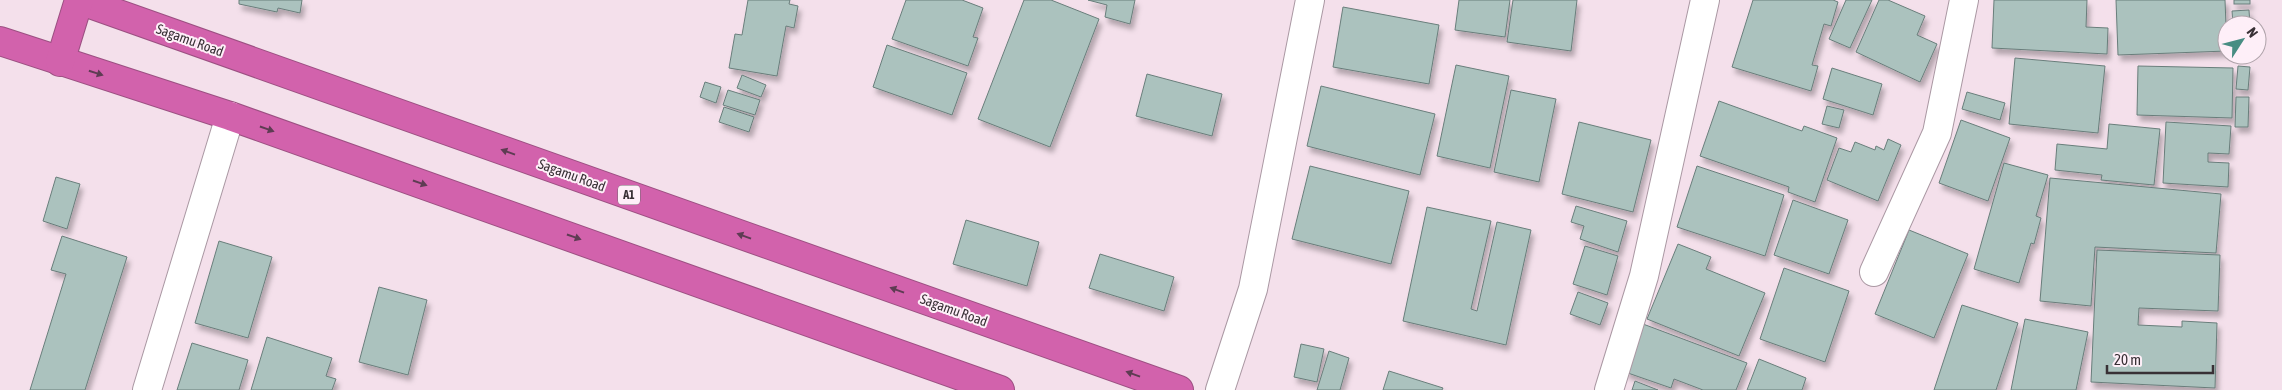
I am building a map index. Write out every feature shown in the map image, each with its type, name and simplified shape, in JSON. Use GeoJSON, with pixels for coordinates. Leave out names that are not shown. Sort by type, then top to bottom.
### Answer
{"type":"FeatureCollection","features":[{"type":"Feature","properties":{"kind":"highway"},"geometry":{"type":"LineString","coordinates":[[60,62],[79,0]]}},
{"type":"Feature","properties":{"kind":"highway","name":"Sagamu Road"},"geometry":{"type":"LineString","coordinates":[[79,0],[1179,390]]}},
{"type":"Feature","properties":{"kind":"highway"},"geometry":{"type":"LineString","coordinates":[[0,41],[230,116],[1000,390]]}},
{"type":"Feature","properties":{"kind":"street"},"geometry":{"type":"LineString","coordinates":[[1220,390],[1253,289],[1310,0]]}},
{"type":"Feature","properties":{"kind":"street"},"geometry":{"type":"LineString","coordinates":[[1609,390],[1644,276],[1705,0]]}},
{"type":"Feature","properties":{"kind":"street"},"geometry":{"type":"LineString","coordinates":[[1874,272],[1937,133],[1964,0]]}},
{"type":"Feature","properties":{"kind":"street"},"geometry":{"type":"LineString","coordinates":[[147,390],[230,116]]}},
{"type":"Feature","properties":{"kind":"building"},"geometry":{"type":"Polygon","coordinates":[[[239,0],[302,0],[300,13],[278,8],[277,12],[239,4],[239,0]]]}},
{"type":"Feature","properties":{"kind":"building"},"geometry":{"type":"Polygon","coordinates":[[[748,0],[790,0],[789,4],[798,6],[794,28],[786,26],[777,76],[729,68],[735,34],[742,35],[748,0]]]}},
{"type":"Feature","properties":{"kind":"building"},"geometry":{"type":"Polygon","coordinates":[[[906,0],[962,0],[983,8],[973,37],[978,38],[968,66],[892,39],[906,0]]]}},
{"type":"Feature","properties":{"kind":"building"},"geometry":{"type":"Polygon","coordinates":[[[1024,0],[1051,0],[1099,19],[1050,147],[978,119],[1024,0]]]}},
{"type":"Feature","properties":{"kind":"building"},"geometry":{"type":"Polygon","coordinates":[[[1088,0],[1135,0],[1130,24],[1105,17],[1107,5],[1088,0]]]}},
{"type":"Feature","properties":{"kind":"building"},"geometry":{"type":"Polygon","coordinates":[[[1459,0],[1510,0],[1505,37],[1455,30],[1459,0]]]}},
{"type":"Feature","properties":{"kind":"building"},"geometry":{"type":"Polygon","coordinates":[[[1513,0],[1577,0],[1571,51],[1507,42],[1513,0]]]}},
{"type":"Feature","properties":{"kind":"building"},"geometry":{"type":"Polygon","coordinates":[[[1753,0],[1833,0],[1838,2],[1831,26],[1824,24],[1812,65],[1818,66],[1811,91],[1732,67],[1753,0]]]}},
{"type":"Feature","properties":{"kind":"building"},"geometry":{"type":"Polygon","coordinates":[[[1846,0],[1872,0],[1850,48],[1829,39],[1846,0]]]}},
{"type":"Feature","properties":{"kind":"building"},"geometry":{"type":"Polygon","coordinates":[[[1879,0],[1888,0],[1925,16],[1917,35],[1937,44],[1920,82],[1856,52],[1879,0]]]}},
{"type":"Feature","properties":{"kind":"building"},"geometry":{"type":"Polygon","coordinates":[[[1994,0],[2087,0],[2086,27],[2108,28],[2107,54],[1992,48],[1994,0]]]}},
{"type":"Feature","properties":{"kind":"building"},"geometry":{"type":"Polygon","coordinates":[[[2116,0],[2225,0],[2226,15],[2217,15],[2217,51],[2118,55],[2116,0]]]}},
{"type":"Feature","properties":{"kind":"building"},"geometry":{"type":"Polygon","coordinates":[[[2234,0],[2250,0],[2250,4],[2234,4],[2234,0]]]}},
{"type":"Feature","properties":{"kind":"building"},"geometry":{"type":"Polygon","coordinates":[[[1343,7],[1439,25],[1429,84],[1333,67],[1343,7]]]}},
{"type":"Feature","properties":{"kind":"building"},"geometry":{"type":"Polygon","coordinates":[[[2249,10],[2249,15],[2232,15],[2232,11],[2249,10]]]}},
{"type":"Feature","properties":{"kind":"building"},"geometry":{"type":"Polygon","coordinates":[[[887,45],[967,73],[952,115],[873,87],[887,45]]]}},
{"type":"Feature","properties":{"kind":"building"},"geometry":{"type":"Polygon","coordinates":[[[2015,58],[2105,66],[2098,133],[2009,124],[2015,58]]]}},
{"type":"Feature","properties":{"kind":"building"},"geometry":{"type":"Polygon","coordinates":[[[1456,65],[1509,76],[1490,168],[1437,156],[1456,65]]]}},
{"type":"Feature","properties":{"kind":"building"},"geometry":{"type":"Polygon","coordinates":[[[2138,66],[2233,68],[2232,118],[2137,115],[2138,66]]]}},
{"type":"Feature","properties":{"kind":"building"},"geometry":{"type":"Polygon","coordinates":[[[2238,66],[2250,67],[2248,90],[2236,89],[2238,66]]]}},
{"type":"Feature","properties":{"kind":"building"},"geometry":{"type":"Polygon","coordinates":[[[1832,68],[1882,84],[1873,115],[1823,99],[1832,68]]]}},
{"type":"Feature","properties":{"kind":"building"},"geometry":{"type":"Polygon","coordinates":[[[1147,74],[1222,94],[1212,136],[1136,116],[1147,74]]]}},
{"type":"Feature","properties":{"kind":"building"},"geometry":{"type":"Polygon","coordinates":[[[742,75],[766,85],[761,97],[737,88],[742,75]]]}},
{"type":"Feature","properties":{"kind":"building"},"geometry":{"type":"Polygon","coordinates":[[[705,82],[721,87],[716,103],[700,97],[705,82]]]}},
{"type":"Feature","properties":{"kind":"building"},"geometry":{"type":"Polygon","coordinates":[[[1321,86],[1435,114],[1420,175],[1307,146],[1321,86]]]}},
{"type":"Feature","properties":{"kind":"building"},"geometry":{"type":"Polygon","coordinates":[[[728,90],[760,100],[755,115],[723,105],[728,90]]]}},
{"type":"Feature","properties":{"kind":"building"},"geometry":{"type":"Polygon","coordinates":[[[1511,90],[1556,99],[1539,182],[1494,172],[1511,90]]]}},
{"type":"Feature","properties":{"kind":"building"},"geometry":{"type":"Polygon","coordinates":[[[1967,92],[2005,103],[2000,120],[1962,109],[1967,92]]]}},
{"type":"Feature","properties":{"kind":"building"},"geometry":{"type":"Polygon","coordinates":[[[2236,97],[2249,97],[2248,127],[2235,127],[2236,97]]]}},
{"type":"Feature","properties":{"kind":"building"},"geometry":{"type":"Polygon","coordinates":[[[1719,101],[1802,131],[1804,126],[1837,138],[1815,202],[1788,192],[1789,187],[1700,156],[1719,101]]]}},
{"type":"Feature","properties":{"kind":"building"},"geometry":{"type":"Polygon","coordinates":[[[1827,106],[1844,110],[1839,128],[1822,124],[1827,106]]]}},
{"type":"Feature","properties":{"kind":"building"},"geometry":{"type":"Polygon","coordinates":[[[724,107],[754,117],[749,132],[719,122],[724,107]]]}},
{"type":"Feature","properties":{"kind":"building"},"geometry":{"type":"Polygon","coordinates":[[[1961,120],[2010,138],[1988,201],[1939,183],[1961,120]]]}},
{"type":"Feature","properties":{"kind":"building"},"geometry":{"type":"Polygon","coordinates":[[[1579,122],[1651,140],[1633,212],[1562,194],[1579,122]]]}},
{"type":"Feature","properties":{"kind":"building"},"geometry":{"type":"Polygon","coordinates":[[[2166,122],[2231,126],[2229,154],[2208,153],[2208,162],[2229,163],[2228,187],[2163,183],[2166,122]]]}},
{"type":"Feature","properties":{"kind":"building"},"geometry":{"type":"Polygon","coordinates":[[[2109,124],[2160,129],[2154,185],[2101,180],[2102,175],[2055,170],[2057,144],[2107,149],[2109,124]]]}},
{"type":"Feature","properties":{"kind":"building"},"geometry":{"type":"Polygon","coordinates":[[[1888,139],[1901,145],[1878,201],[1827,180],[1839,148],[1851,152],[1855,142],[1875,150],[1876,146],[1884,150],[1888,139]]]}},
{"type":"Feature","properties":{"kind":"building"},"geometry":{"type":"Polygon","coordinates":[[[2004,163],[2048,175],[2036,216],[2041,218],[2034,244],[2031,243],[2019,283],[1974,269],[2004,163]]]}},
{"type":"Feature","properties":{"kind":"building"},"geometry":{"type":"Polygon","coordinates":[[[1310,166],[1409,191],[1391,264],[1292,239],[1310,166]]]}},
{"type":"Feature","properties":{"kind":"building"},"geometry":{"type":"Polygon","coordinates":[[[1697,166],[1784,195],[1765,256],[1677,227],[1697,166]]]}},
{"type":"Feature","properties":{"kind":"building"},"geometry":{"type":"Polygon","coordinates":[[[56,177],[80,184],[67,229],[43,221],[56,177]]]}},
{"type":"Feature","properties":{"kind":"building"},"geometry":{"type":"Polygon","coordinates":[[[2050,178],[2221,194],[2216,253],[2095,247],[2091,306],[2040,301],[2050,178]]]}},
{"type":"Feature","properties":{"kind":"building"},"geometry":{"type":"Polygon","coordinates":[[[1793,200],[1848,220],[1829,274],[1774,255],[1793,200]]]}},
{"type":"Feature","properties":{"kind":"building"},"geometry":{"type":"Polygon","coordinates":[[[1576,206],[1627,221],[1618,252],[1580,239],[1584,226],[1571,222],[1576,206]]]}},
{"type":"Feature","properties":{"kind":"building"},"geometry":{"type":"Polygon","coordinates":[[[1427,207],[1491,221],[1471,309],[1477,311],[1497,222],[1531,230],[1506,345],[1403,321],[1427,207]]]}},
{"type":"Feature","properties":{"kind":"building"},"geometry":{"type":"Polygon","coordinates":[[[966,220],[1039,242],[1027,286],[953,264],[966,220]]]}},
{"type":"Feature","properties":{"kind":"building"},"geometry":{"type":"Polygon","coordinates":[[[1909,230],[1968,254],[1934,338],[1875,314],[1909,230]]]}},
{"type":"Feature","properties":{"kind":"building"},"geometry":{"type":"Polygon","coordinates":[[[62,236],[127,257],[85,390],[30,390],[66,274],[51,270],[62,236]]]}},
{"type":"Feature","properties":{"kind":"building"},"geometry":{"type":"Polygon","coordinates":[[[219,241],[272,257],[248,338],[195,323],[219,241]]]}},
{"type":"Feature","properties":{"kind":"building"},"geometry":{"type":"Polygon","coordinates":[[[1678,244],[1711,257],[1706,269],[1765,293],[1739,356],[1647,319],[1678,244]]]}},
{"type":"Feature","properties":{"kind":"building"},"geometry":{"type":"Polygon","coordinates":[[[1585,246],[1618,256],[1607,295],[1573,284],[1585,246]]]}},
{"type":"Feature","properties":{"kind":"building"},"geometry":{"type":"Polygon","coordinates":[[[2097,250],[2220,255],[2218,311],[2139,308],[2138,325],[2182,327],[2182,321],[2217,323],[2215,388],[2091,382],[2097,250]]]}},
{"type":"Feature","properties":{"kind":"building"},"geometry":{"type":"Polygon","coordinates":[[[1100,254],[1174,277],[1164,311],[1089,288],[1100,254]]]}},
{"type":"Feature","properties":{"kind":"building"},"geometry":{"type":"Polygon","coordinates":[[[1784,268],[1849,291],[1825,362],[1760,339],[1784,268]]]}},
{"type":"Feature","properties":{"kind":"building"},"geometry":{"type":"Polygon","coordinates":[[[379,287],[427,300],[408,375],[359,362],[379,287]]]}},
{"type":"Feature","properties":{"kind":"building"},"geometry":{"type":"Polygon","coordinates":[[[1578,292],[1608,303],[1600,325],[1570,314],[1578,292]]]}},
{"type":"Feature","properties":{"kind":"building"},"geometry":{"type":"Polygon","coordinates":[[[1962,305],[2018,323],[1996,390],[1934,390],[1962,305]]]}},
{"type":"Feature","properties":{"kind":"building"},"geometry":{"type":"Polygon","coordinates":[[[2025,319],[2088,332],[2076,390],[2011,390],[2025,319]]]}},
{"type":"Feature","properties":{"kind":"building"},"geometry":{"type":"Polygon","coordinates":[[[1643,324],[1747,363],[1736,390],[1703,390],[1674,379],[1671,388],[1625,372],[1643,324]]]}},
{"type":"Feature","properties":{"kind":"building"},"geometry":{"type":"Polygon","coordinates":[[[267,337],[332,358],[326,376],[336,379],[332,390],[251,390],[267,337]]]}},
{"type":"Feature","properties":{"kind":"building"},"geometry":{"type":"Polygon","coordinates":[[[192,343],[248,360],[239,390],[177,390],[192,343]]]}},
{"type":"Feature","properties":{"kind":"building"},"geometry":{"type":"Polygon","coordinates":[[[1301,344],[1324,349],[1317,382],[1294,377],[1301,344]]]}},
{"type":"Feature","properties":{"kind":"building"},"geometry":{"type":"Polygon","coordinates":[[[1329,351],[1349,358],[1340,390],[1317,390],[1329,351]]]}},
{"type":"Feature","properties":{"kind":"building"},"geometry":{"type":"Polygon","coordinates":[[[1759,359],[1806,378],[1802,390],[1747,390],[1759,359]]]}},
{"type":"Feature","properties":{"kind":"building"},"geometry":{"type":"Polygon","coordinates":[[[1389,371],[1443,388],[1442,390],[1383,390],[1389,371]]]}},
{"type":"Feature","properties":{"kind":"building"},"geometry":{"type":"Polygon","coordinates":[[[1635,381],[1658,390],[1632,390],[1635,381]]]}}]}
